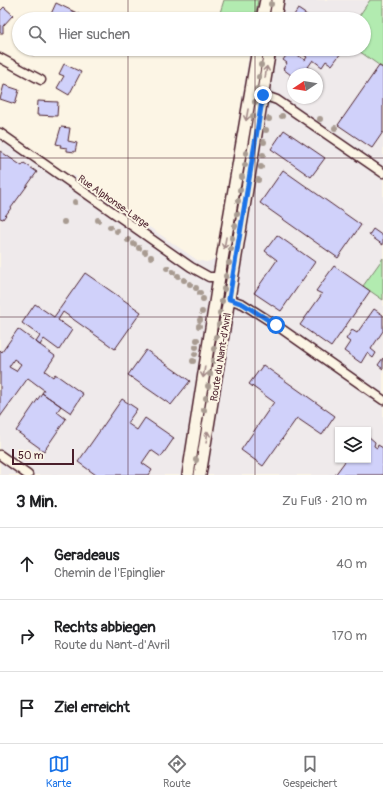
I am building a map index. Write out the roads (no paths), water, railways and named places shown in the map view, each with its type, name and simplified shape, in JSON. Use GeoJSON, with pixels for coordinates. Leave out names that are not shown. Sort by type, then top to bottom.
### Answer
{"type":"FeatureCollection","features":[{"type":"Feature","properties":{"kind":"main road"},"geometry":{"type":"LineString","coordinates":[[263,12],[266,0]]}},
{"type":"Feature","properties":{"kind":"main road"},"geometry":{"type":"LineString","coordinates":[[276,12],[278,0]]}},
{"type":"Feature","properties":{"kind":"main road","name":"Route du Nant-d'Avril"},"geometry":{"type":"LineString","coordinates":[[188,475],[219,277],[257,56]]}},
{"type":"Feature","properties":{"kind":"main road","name":"Route du Nant-d'Avril"},"geometry":{"type":"LineString","coordinates":[[200,475],[269,56]]}},
{"type":"Feature","properties":{"kind":"street"},"geometry":{"type":"LineString","coordinates":[[0,58],[41,80]]}},
{"type":"Feature","properties":{"kind":"street"},"geometry":{"type":"LineString","coordinates":[[263,95],[277,100],[383,173]]}},
{"type":"Feature","properties":{"kind":"street","name":"Rue Alphonse-Large"},"geometry":{"type":"LineString","coordinates":[[0,133],[191,267],[205,275],[219,277]]}},
{"type":"Feature","properties":{"kind":"street"},"geometry":{"type":"LineString","coordinates":[[229,299],[243,304],[276,325],[383,400]]}},
{"type":"Feature","properties":{"kind":"street"},"geometry":{"type":"LineString","coordinates":[[0,455],[28,475]]}}]}
